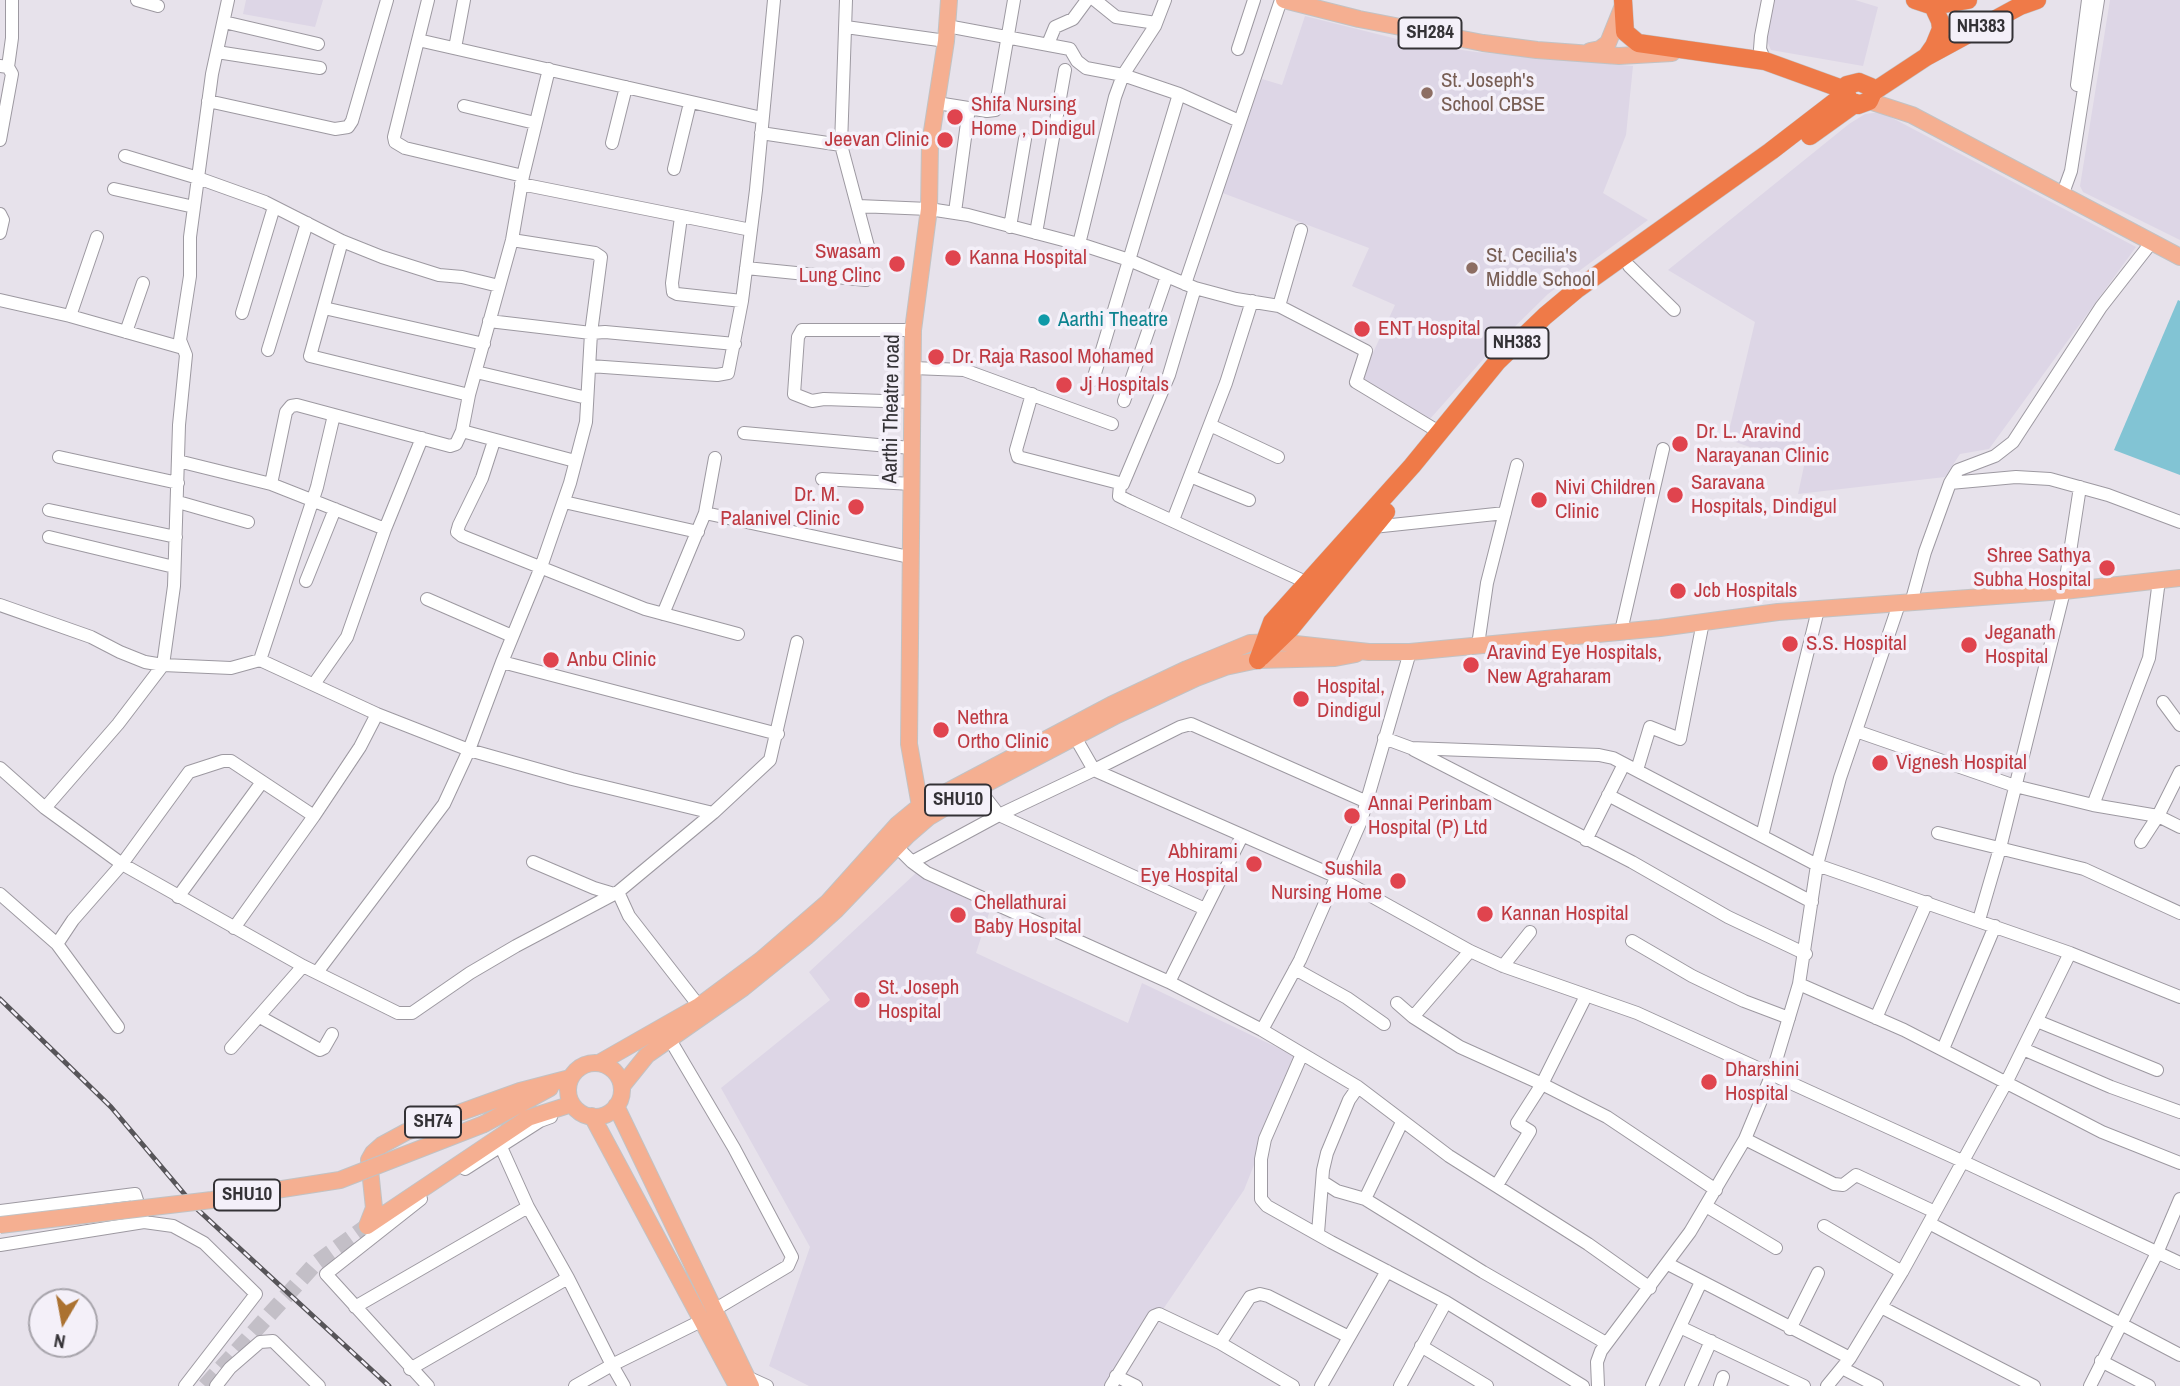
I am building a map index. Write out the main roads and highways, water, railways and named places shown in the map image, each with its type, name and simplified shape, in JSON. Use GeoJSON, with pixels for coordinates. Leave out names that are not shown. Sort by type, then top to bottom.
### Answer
{"type":"FeatureCollection","features":[{"type":"Feature","properties":{"kind":"highway","name":"NH383"},"geometry":{"type":"LineString","coordinates":[[1915,0],[1933,6],[1968,0]]}},
{"type":"Feature","properties":{"kind":"highway","name":"NH383"},"geometry":{"type":"LineString","coordinates":[[1921,60],[2037,0]]}},
{"type":"Feature","properties":{"kind":"highway"},"geometry":{"type":"LineString","coordinates":[[1623,3],[1625,32],[1638,43],[1765,61],[1858,94],[1869,76],[1921,60],[1934,46],[1941,29],[1933,6]]}},
{"type":"Feature","properties":{"kind":"highway"},"geometry":{"type":"LineString","coordinates":[[1815,79],[1824,100],[1815,117]]}},
{"type":"Feature","properties":{"kind":"highway","name":"NH383"},"geometry":{"type":"LineString","coordinates":[[1266,648],[1272,622],[1497,362],[1545,316],[1619,258],[1815,117],[1858,94]]}},
{"type":"Feature","properties":{"kind":"highway","name":"NH383"},"geometry":{"type":"LineString","coordinates":[[1266,648],[1338,572],[1526,345],[1548,325],[1858,94]]}},
{"type":"Feature","properties":{"kind":"main road","name":"Aarthi Theatre road"},"geometry":{"type":"LineString","coordinates":[[925,811],[909,744],[913,330],[929,209],[929,152],[949,0]]}},
{"type":"Feature","properties":{"kind":"main road","name":"SH284"},"geometry":{"type":"LineString","coordinates":[[1283,0],[1359,19],[1483,43],[1619,56],[1688,52]]}},
{"type":"Feature","properties":{"kind":"main road","name":"SH284"},"geometry":{"type":"LineString","coordinates":[[1577,53],[1600,49],[1608,43],[1623,3]]}},
{"type":"Feature","properties":{"kind":"main road"},"geometry":{"type":"LineString","coordinates":[[1858,94],[1912,115],[2180,257]]}},
{"type":"Feature","properties":{"kind":"main road","name":"SHU10"},"geometry":{"type":"LineString","coordinates":[[0,1225],[212,1200],[340,1180],[484,1124],[569,1080],[577,1069],[587,1063],[599,1063],[699,1006],[761,960],[820,910],[897,825],[1072,732],[1266,648],[1410,652],[1818,610],[2064,591],[2180,578]]}},
{"type":"Feature","properties":{"kind":"main road","name":"SHU10"},"geometry":{"type":"LineString","coordinates":[[1266,648],[1335,659],[1369,652]]}},
{"type":"Feature","properties":{"kind":"main road","name":"SHU10"},"geometry":{"type":"LineString","coordinates":[[616,1106],[622,1086],[638,1063],[669,1038],[743,988],[806,937],[897,847],[925,811],[978,788],[1072,732]]}},
{"type":"Feature","properties":{"kind":"main road"},"geometry":{"type":"LineString","coordinates":[[599,1063],[610,1067],[622,1086]]}},
{"type":"Feature","properties":{"kind":"main road"},"geometry":{"type":"LineString","coordinates":[[569,1080],[572,1104]]}},
{"type":"Feature","properties":{"kind":"main road","name":"SH74"},"geometry":{"type":"LineString","coordinates":[[569,1080],[520,1091],[406,1132],[382,1145],[369,1160],[374,1208],[367,1226],[528,1118],[572,1104]]}},
{"type":"Feature","properties":{"kind":"main road","name":"SHU10"},"geometry":{"type":"LineString","coordinates":[[526,1102],[540,1099],[572,1104],[592,1116]]}},
{"type":"Feature","properties":{"kind":"main road"},"geometry":{"type":"LineString","coordinates":[[708,1315],[616,1106],[606,1114],[592,1116],[708,1315],[744,1383]]}},
{"type":"Feature","properties":{"kind":"water"},"geometry":{"type":"Polygon","coordinates":[[[2178,300],[2180,301],[2180,475],[2114,450],[2178,300]]]}},
{"type":"Feature","properties":{"kind":"tunnel"},"geometry":{"type":"LineString","coordinates":[[205,1386],[316,1263],[367,1226]]}},
{"type":"Feature","properties":{"kind":"railway"},"geometry":{"type":"LineString","coordinates":[[0,999],[111,1107],[197,1209],[389,1386]]}},
{"type":"Feature","properties":{"kind":"place","name":"St. Joseph's School CBSE"},"geometry":{"type":"Point","coordinates":[1427,93]}},
{"type":"Feature","properties":{"kind":"place","name":"Shifa Nursing Home , Dindigul"},"geometry":{"type":"Point","coordinates":[955,117]}},
{"type":"Feature","properties":{"kind":"place","name":"Jeevan Clinic"},"geometry":{"type":"Point","coordinates":[945,140]}},
{"type":"Feature","properties":{"kind":"place","name":"Kanna Hospital"},"geometry":{"type":"Point","coordinates":[953,258]}},
{"type":"Feature","properties":{"kind":"place","name":"Swasam Lung Clinc"},"geometry":{"type":"Point","coordinates":[897,264]}},
{"type":"Feature","properties":{"kind":"place","name":"St. Cecilia's Middle School"},"geometry":{"type":"Point","coordinates":[1472,268]}},
{"type":"Feature","properties":{"kind":"place","name":"Aarthi Theatre"},"geometry":{"type":"Point","coordinates":[1044,320]}},
{"type":"Feature","properties":{"kind":"place","name":"ENT Hospital"},"geometry":{"type":"Point","coordinates":[1362,329]}},
{"type":"Feature","properties":{"kind":"place","name":"Dr. Raja Rasool Mohamed"},"geometry":{"type":"Point","coordinates":[936,357]}},
{"type":"Feature","properties":{"kind":"place","name":"Jj Hospitals"},"geometry":{"type":"Point","coordinates":[1064,385]}},
{"type":"Feature","properties":{"kind":"place","name":"Dr. L. Aravind Narayanan Clinic"},"geometry":{"type":"Point","coordinates":[1680,444]}},
{"type":"Feature","properties":{"kind":"place","name":"Saravana Hospitals, Dindigul"},"geometry":{"type":"Point","coordinates":[1675,495]}},
{"type":"Feature","properties":{"kind":"place","name":"Nivi Children Clinic"},"geometry":{"type":"Point","coordinates":[1539,500]}},
{"type":"Feature","properties":{"kind":"place","name":"Dr. M. Palanivel Clinic"},"geometry":{"type":"Point","coordinates":[856,507]}},
{"type":"Feature","properties":{"kind":"place","name":"Shree Sathya Subha Hospital"},"geometry":{"type":"Point","coordinates":[2107,568]}},
{"type":"Feature","properties":{"kind":"place","name":"Jcb Hospitals"},"geometry":{"type":"Point","coordinates":[1678,591]}},
{"type":"Feature","properties":{"kind":"place","name":"S.S. Hospital"},"geometry":{"type":"Point","coordinates":[1790,644]}},
{"type":"Feature","properties":{"kind":"place","name":"Jeganath Hospital"},"geometry":{"type":"Point","coordinates":[1969,645]}},
{"type":"Feature","properties":{"kind":"place","name":"Anbu Clinic"},"geometry":{"type":"Point","coordinates":[551,660]}},
{"type":"Feature","properties":{"kind":"place","name":"Aravind Eye Hospitals, New Agraharam"},"geometry":{"type":"Point","coordinates":[1471,665]}},
{"type":"Feature","properties":{"kind":"place","name":"Hospital, Dindigul"},"geometry":{"type":"Point","coordinates":[1301,699]}},
{"type":"Feature","properties":{"kind":"place","name":"Nethra Ortho Clinic"},"geometry":{"type":"Point","coordinates":[941,730]}},
{"type":"Feature","properties":{"kind":"place","name":"Vignesh Hospital"},"geometry":{"type":"Point","coordinates":[1880,763]}},
{"type":"Feature","properties":{"kind":"place","name":"Annai Perinbam Hospital (P) Ltd"},"geometry":{"type":"Point","coordinates":[1352,816]}},
{"type":"Feature","properties":{"kind":"place","name":"Abhirami Eye Hospital"},"geometry":{"type":"Point","coordinates":[1254,864]}},
{"type":"Feature","properties":{"kind":"place","name":"Sushila Nursing Home"},"geometry":{"type":"Point","coordinates":[1398,881]}},
{"type":"Feature","properties":{"kind":"place","name":"Kannan Hospital"},"geometry":{"type":"Point","coordinates":[1485,914]}},
{"type":"Feature","properties":{"kind":"place","name":"Chellathurai Baby Hospital"},"geometry":{"type":"Point","coordinates":[958,915]}},
{"type":"Feature","properties":{"kind":"place","name":"St. Joseph Hospital"},"geometry":{"type":"Point","coordinates":[862,1000]}},
{"type":"Feature","properties":{"kind":"place","name":"Dharshini Hospital"},"geometry":{"type":"Point","coordinates":[1709,1082]}}]}
